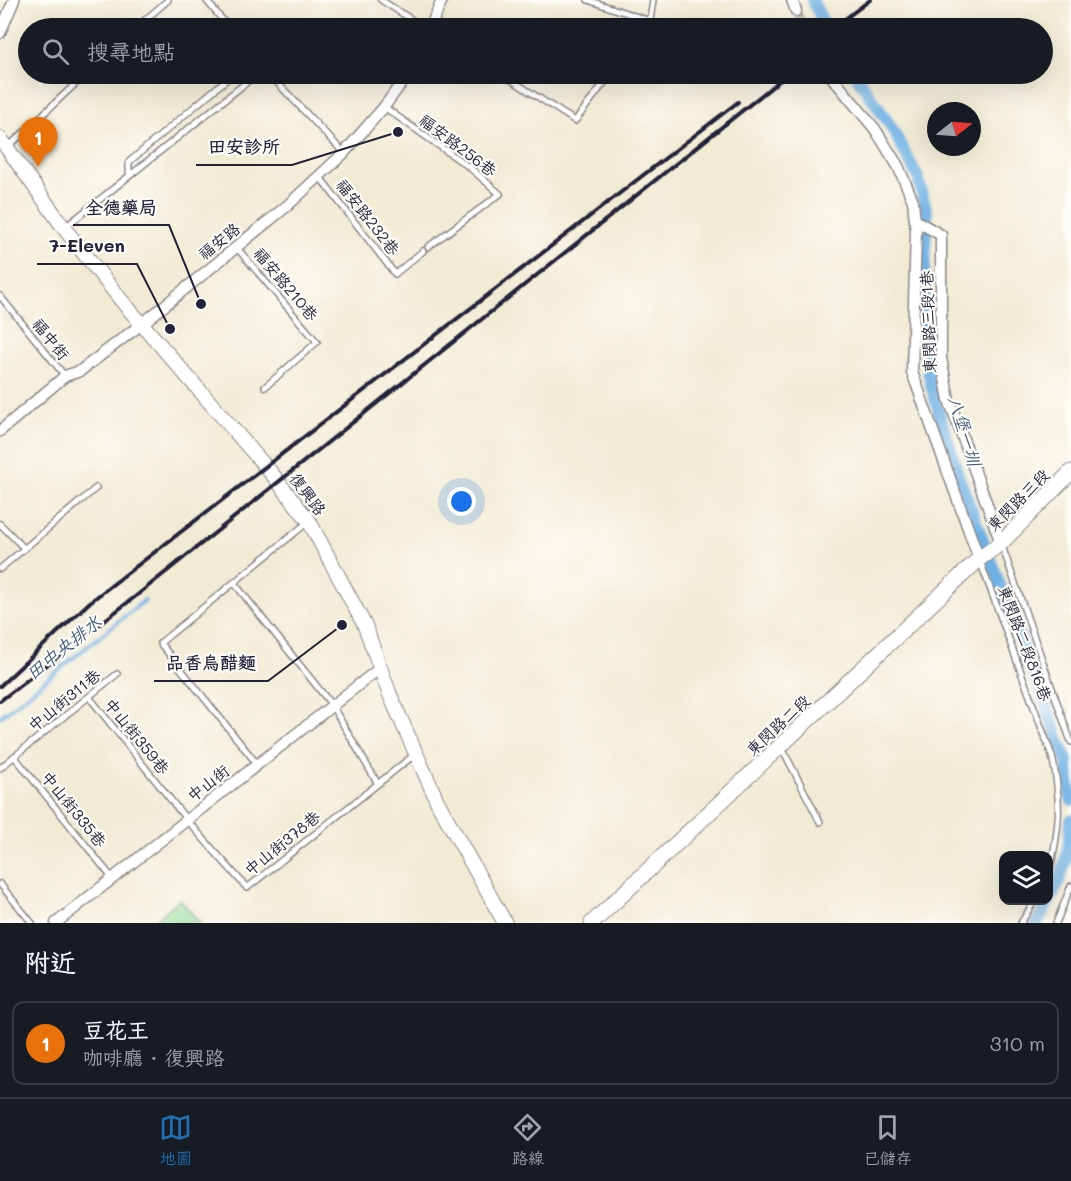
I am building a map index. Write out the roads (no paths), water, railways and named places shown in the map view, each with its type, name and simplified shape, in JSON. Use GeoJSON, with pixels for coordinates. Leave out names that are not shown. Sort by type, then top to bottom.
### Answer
{"type":"FeatureCollection","features":[{"type":"Feature","properties":{"kind":"main road","name":"東閔路三段"},"geometry":{"type":"LineString","coordinates":[[990,552],[1071,472]]}},
{"type":"Feature","properties":{"kind":"main road","name":"東閔路二段"},"geometry":{"type":"LineString","coordinates":[[592,923],[990,552]]}},
{"type":"Feature","properties":{"kind":"street"},"geometry":{"type":"LineString","coordinates":[[0,33],[14,0]]}},
{"type":"Feature","properties":{"kind":"street"},"geometry":{"type":"LineString","coordinates":[[434,18],[442,0]]}},
{"type":"Feature","properties":{"kind":"street"},"geometry":{"type":"LineString","coordinates":[[792,0],[796,11]]}},
{"type":"Feature","properties":{"kind":"street","name":"福安路"},"geometry":{"type":"LineString","coordinates":[[0,431],[64,376],[80,371],[143,323],[320,176],[344,153],[401,84]]}},
{"type":"Feature","properties":{"kind":"street"},"geometry":{"type":"LineString","coordinates":[[838,84],[875,129],[898,166],[913,201],[915,220],[912,372],[990,552]]}},
{"type":"Feature","properties":{"kind":"street","name":"復興路"},"geometry":{"type":"LineString","coordinates":[[2,147],[121,300],[272,474],[309,521],[364,626],[415,755],[505,923]]}},
{"type":"Feature","properties":{"kind":"street","name":"東閔路三段1巷"},"geometry":{"type":"LineString","coordinates":[[915,220],[941,235],[941,358],[949,400],[990,552]]}},
{"type":"Feature","properties":{"kind":"street","name":"中山街"},"geometry":{"type":"LineString","coordinates":[[56,923],[331,704],[380,668]]}},
{"type":"Feature","properties":{"kind":"lane"},"geometry":{"type":"LineString","coordinates":[[147,18],[168,0]]}},
{"type":"Feature","properties":{"kind":"lane"},"geometry":{"type":"LineString","coordinates":[[206,0],[221,18]]}},
{"type":"Feature","properties":{"kind":"lane"},"geometry":{"type":"LineString","coordinates":[[381,0],[412,18]]}},
{"type":"Feature","properties":{"kind":"lane"},"geometry":{"type":"LineString","coordinates":[[588,0],[641,18]]}},
{"type":"Feature","properties":{"kind":"lane"},"geometry":{"type":"LineString","coordinates":[[650,18],[653,0]]}},
{"type":"Feature","properties":{"kind":"lane"},"geometry":{"type":"LineString","coordinates":[[2,147],[75,84]]}},
{"type":"Feature","properties":{"kind":"lane"},"geometry":{"type":"LineString","coordinates":[[129,174],[129,162],[221,84]]}},
{"type":"Feature","properties":{"kind":"lane"},"geometry":{"type":"LineString","coordinates":[[64,228],[244,84]]}},
{"type":"Feature","properties":{"kind":"lane"},"geometry":{"type":"LineString","coordinates":[[278,84],[344,153]]}},
{"type":"Feature","properties":{"kind":"lane"},"geometry":{"type":"LineString","coordinates":[[518,84],[575,121],[603,84]]}},
{"type":"Feature","properties":{"kind":"lane","name":"福安路256巷"},"geometry":{"type":"LineString","coordinates":[[384,107],[469,167],[500,194],[428,247]]}},
{"type":"Feature","properties":{"kind":"lane","name":"福安路232巷"},"geometry":{"type":"LineString","coordinates":[[320,176],[394,274],[423,252]]}},
{"type":"Feature","properties":{"kind":"lane","name":"福安路210巷"},"geometry":{"type":"LineString","coordinates":[[236,246],[317,342],[265,387]]}},
{"type":"Feature","properties":{"kind":"lane","name":"福中街"},"geometry":{"type":"LineString","coordinates":[[0,296],[64,376]]}},
{"type":"Feature","properties":{"kind":"lane"},"geometry":{"type":"LineString","coordinates":[[0,569],[96,488]]}},
{"type":"Feature","properties":{"kind":"lane"},"geometry":{"type":"LineString","coordinates":[[256,764],[160,643],[235,584],[309,521]]}},
{"type":"Feature","properties":{"kind":"lane"},"geometry":{"type":"LineString","coordinates":[[0,524],[24,548]]}},
{"type":"Feature","properties":{"kind":"lane"},"geometry":{"type":"LineString","coordinates":[[990,552],[1071,742]]}},
{"type":"Feature","properties":{"kind":"lane","name":"東閔路二段816巷"},"geometry":{"type":"LineString","coordinates":[[990,552],[1057,778],[1060,832],[1053,858]]}},
{"type":"Feature","properties":{"kind":"lane"},"geometry":{"type":"LineString","coordinates":[[235,584],[331,704],[378,784],[415,755]]}},
{"type":"Feature","properties":{"kind":"lane","name":"中山街311巷"},"geometry":{"type":"LineString","coordinates":[[0,768],[117,674]]}},
{"type":"Feature","properties":{"kind":"lane","name":"中山街359巷"},"geometry":{"type":"LineString","coordinates":[[90,698],[186,819]]}},
{"type":"Feature","properties":{"kind":"lane"},"geometry":{"type":"LineString","coordinates":[[781,747],[820,822]]}},
{"type":"Feature","properties":{"kind":"lane","name":"中山街335巷"},"geometry":{"type":"LineString","coordinates":[[14,756],[113,879]]}},
{"type":"Feature","properties":{"kind":"lane","name":"中山街378巷"},"geometry":{"type":"LineString","coordinates":[[186,819],[247,888],[378,784]]}},
{"type":"Feature","properties":{"kind":"lane"},"geometry":{"type":"LineString","coordinates":[[0,884],[32,923]]}},
{"type":"Feature","properties":{"kind":"lane"},"geometry":{"type":"LineString","coordinates":[[1056,923],[1071,886]]}},
{"type":"Feature","properties":{"kind":"lane"},"geometry":{"type":"LineString","coordinates":[[1022,923],[1032,905]]}},
{"type":"Feature","properties":{"kind":"waterway","name":"八堡一圳"},"geometry":{"type":"LineString","coordinates":[[812,0],[821,18]]}},
{"type":"Feature","properties":{"kind":"waterway","name":"八堡一圳"},"geometry":{"type":"LineString","coordinates":[[862,84],[890,125],[918,177],[927,213],[922,339],[931,386],[959,477],[1067,761],[1071,800]]}},
{"type":"Feature","properties":{"kind":"waterway","name":"田中央排水"},"geometry":{"type":"LineString","coordinates":[[0,717],[145,600]]}},
{"type":"Feature","properties":{"kind":"waterway","name":"八堡一圳"},"geometry":{"type":"LineString","coordinates":[[1037,923],[1062,874],[1068,849],[1071,820]]}},
{"type":"Feature","properties":{"kind":"tunnel"},"geometry":{"type":"LineString","coordinates":[[796,11],[799,18]]}},
{"type":"Feature","properties":{"kind":"railway"},"geometry":{"type":"LineString","coordinates":[[846,18],[870,0]]}},
{"type":"Feature","properties":{"kind":"railway"},"geometry":{"type":"LineString","coordinates":[[0,701],[136,596],[776,84]]}},
{"type":"Feature","properties":{"kind":"railway"},"geometry":{"type":"LineString","coordinates":[[0,686],[90,602],[738,102]]}},
{"type":"Feature","properties":{"kind":"place","name":"田安診所"},"geometry":{"type":"Point","coordinates":[398,132]}},
{"type":"Feature","properties":{"kind":"place","name":"豆花王"},"geometry":{"type":"Point","coordinates":[38,167]}},
{"type":"Feature","properties":{"kind":"place","name":"全德藥局"},"geometry":{"type":"Point","coordinates":[201,304]}},
{"type":"Feature","properties":{"kind":"place","name":"7-Eleven"},"geometry":{"type":"Point","coordinates":[170,329]}},
{"type":"Feature","properties":{"kind":"place","name":"品香烏醋麵"},"geometry":{"type":"Point","coordinates":[342,625]}}]}
